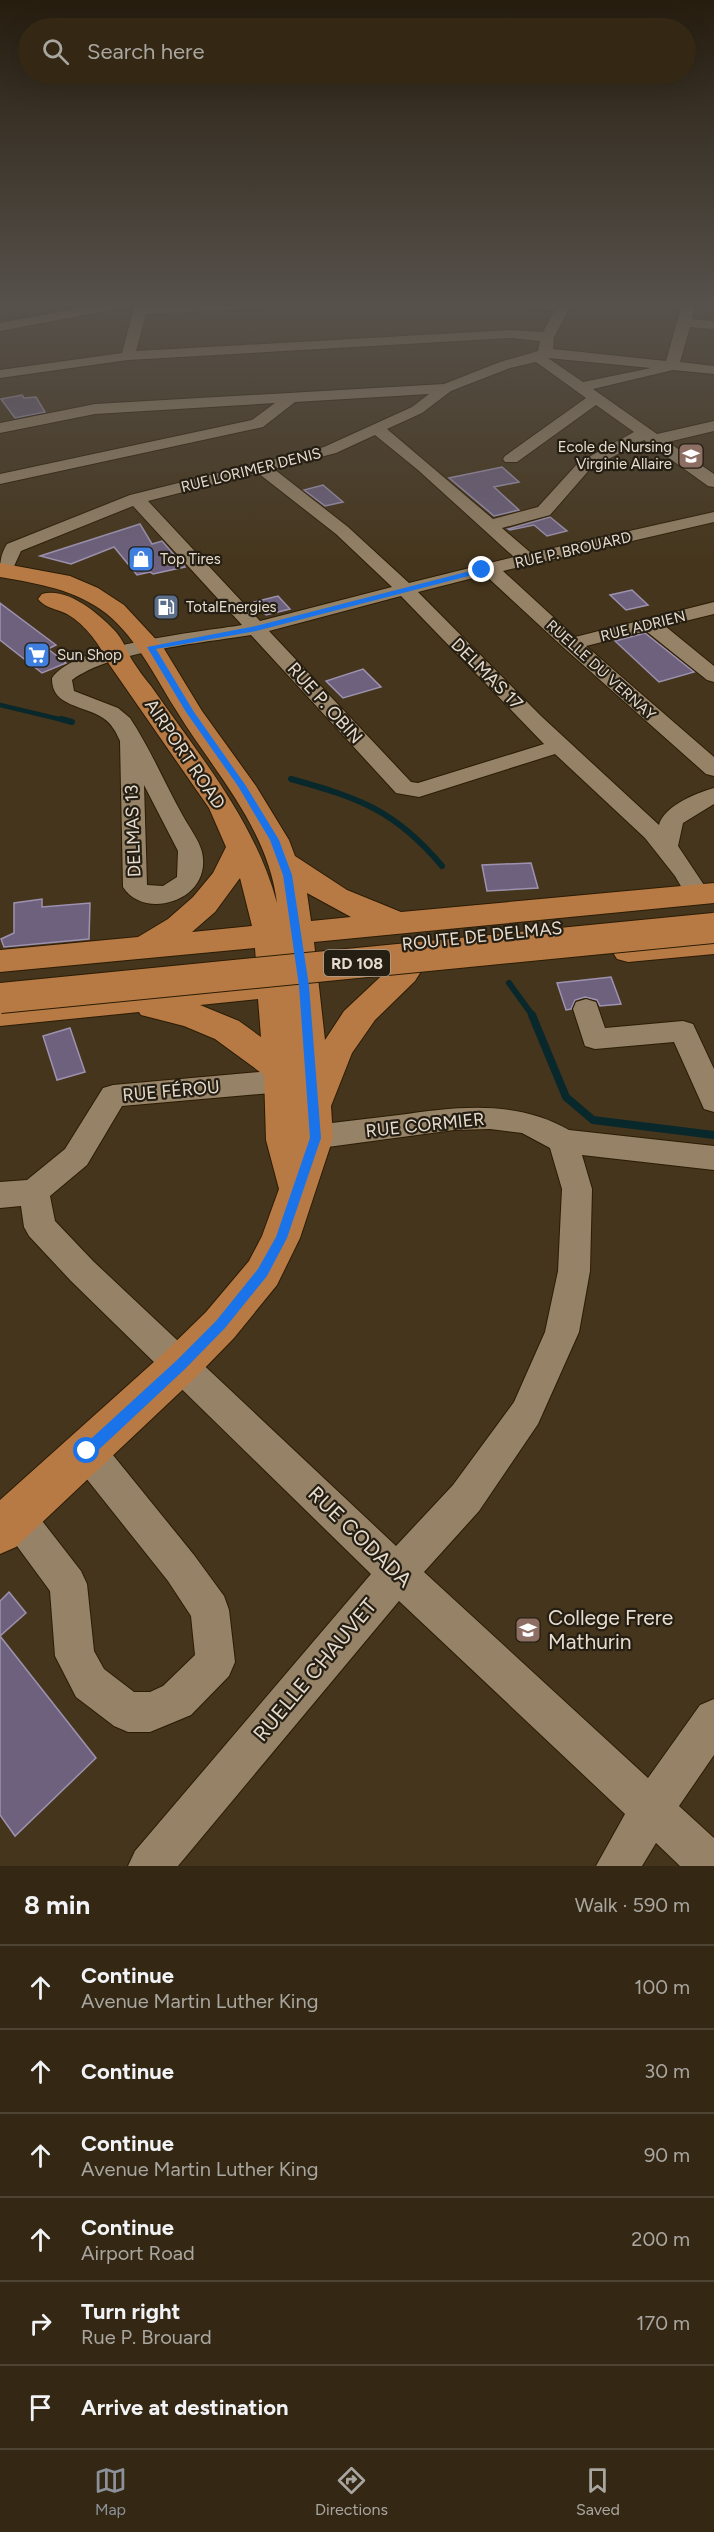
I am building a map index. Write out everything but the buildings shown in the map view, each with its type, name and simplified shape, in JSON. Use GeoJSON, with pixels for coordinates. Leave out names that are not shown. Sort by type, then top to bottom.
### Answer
{"type":"FeatureCollection","features":[{"type":"Feature","properties":{"kind":"main road","name":"AIRPORT ROAD"},"geometry":{"type":"LineString","coordinates":[[1,575],[62,581],[90,593],[116,610],[151,647],[190,712],[242,786],[274,840],[283,862],[291,891],[284,988]]}},
{"type":"Feature","properties":{"kind":"main road","name":"AIRPORT ROAD"},"geometry":{"type":"LineString","coordinates":[[1,575],[77,610],[101,630],[118,652],[122,664],[223,808],[256,880],[287,930]]}},
{"type":"Feature","properties":{"kind":"main road"},"geometry":{"type":"LineString","coordinates":[[141,948],[169,934],[196,914],[231,872],[240,849]]}},
{"type":"Feature","properties":{"kind":"main road"},"geometry":{"type":"LineString","coordinates":[[283,862],[340,900],[371,914],[404,923]]}},
{"type":"Feature","properties":{"kind":"main road"},"geometry":{"type":"LineString","coordinates":[[0,961],[141,948],[287,930],[404,923],[711,914]]}},
{"type":"Feature","properties":{"kind":"main road"},"geometry":{"type":"LineString","coordinates":[[0,1014],[284,988],[404,973],[654,949],[711,914]]}},
{"type":"Feature","properties":{"kind":"main road","name":"ROUTE DE DELMAS"},"geometry":{"type":"LineString","coordinates":[[0,984],[711,914]]}},
{"type":"Feature","properties":{"kind":"main road","name":"ROUTE DE DELMAS"},"geometry":{"type":"LineString","coordinates":[[0,998],[711,914]]}},
{"type":"Feature","properties":{"kind":"main road"},"geometry":{"type":"LineString","coordinates":[[8,1524],[180,1365],[220,1324],[263,1273],[281,1238],[297,1188],[307,1126],[327,1069],[344,1037],[359,1017],[404,973]]}},
{"type":"Feature","properties":{"kind":"main road"},"geometry":{"type":"LineString","coordinates":[[282,1075],[284,988]]}},
{"type":"Feature","properties":{"kind":"main road"},"geometry":{"type":"LineString","coordinates":[[284,988],[307,1126]]}},
{"type":"Feature","properties":{"kind":"main road"},"geometry":{"type":"LineString","coordinates":[[129,1001],[191,1015],[227,1030],[282,1075],[307,1126]]}},
{"type":"Feature","properties":{"kind":"street"},"geometry":{"type":"LineString","coordinates":[[1,431],[95,409],[406,391]]}},
{"type":"Feature","properties":{"kind":"street","name":"RUE LORIMER DENIS"},"geometry":{"type":"LineString","coordinates":[[1,575],[14,548],[136,499],[330,450],[417,410],[442,391]]}},
{"type":"Feature","properties":{"kind":"street"},"geometry":{"type":"LineString","coordinates":[[586,391],[714,482]]}},
{"type":"Feature","properties":{"kind":"street"},"geometry":{"type":"LineString","coordinates":[[0,479],[257,424],[292,398]]}},
{"type":"Feature","properties":{"kind":"street"},"geometry":{"type":"LineString","coordinates":[[511,459],[596,398]]}},
{"type":"Feature","properties":{"kind":"street"},"geometry":{"type":"LineString","coordinates":[[489,526],[544,512],[584,466],[649,436],[714,426]]}},
{"type":"Feature","properties":{"kind":"street"},"geometry":{"type":"LineString","coordinates":[[376,428],[424,467],[528,560]]}},
{"type":"Feature","properties":{"kind":"street","name":"DELMAS 17"},"geometry":{"type":"LineString","coordinates":[[261,467],[352,540],[559,746],[666,846],[690,878],[711,914]]}},
{"type":"Feature","properties":{"kind":"street","name":"RUE P. OBIN"},"geometry":{"type":"LineString","coordinates":[[136,499],[404,788],[419,789],[559,746]]}},
{"type":"Feature","properties":{"kind":"street","name":"RUE P. BROUARD"},"geometry":{"type":"LineString","coordinates":[[118,652],[256,628],[490,569],[714,517]]}},
{"type":"Feature","properties":{"kind":"street","name":"RUELLE DU VERNAY"},"geometry":{"type":"LineString","coordinates":[[490,569],[571,644],[714,769]]}},
{"type":"Feature","properties":{"kind":"street","name":"RUE ADRIEN"},"geometry":{"type":"LineString","coordinates":[[571,644],[714,608]]}},
{"type":"Feature","properties":{"kind":"street"},"geometry":{"type":"LineString","coordinates":[[650,624],[714,676]]}},
{"type":"Feature","properties":{"kind":"street","name":"DELMAS 13"},"geometry":{"type":"LineString","coordinates":[[118,652],[74,669],[62,678],[62,688],[67,695],[110,713],[122,723],[190,851],[191,874],[188,881],[180,888],[159,895],[141,893],[135,887],[131,741]]}},
{"type":"Feature","properties":{"kind":"street"},"geometry":{"type":"LineString","coordinates":[[666,846],[672,820],[691,806],[714,795]]}},
{"type":"Feature","properties":{"kind":"street"},"geometry":{"type":"LineString","coordinates":[[654,949],[662,957],[714,950]]}},
{"type":"Feature","properties":{"kind":"street"},"geometry":{"type":"LineString","coordinates":[[586,1009],[595,1039],[683,1031],[714,1101]]}},
{"type":"Feature","properties":{"kind":"street","name":"RUE FÉROU"},"geometry":{"type":"LineString","coordinates":[[34,1192],[76,1157],[113,1096],[282,1075]]}},
{"type":"Feature","properties":{"kind":"street","name":"RUE CORMIER"},"geometry":{"type":"LineString","coordinates":[[307,1126],[490,1118],[522,1122],[563,1141],[714,1158]]}},
{"type":"Feature","properties":{"kind":"street","name":"RUELLE CHAUVET"},"geometry":{"type":"LineString","coordinates":[[150,1866],[397,1573],[466,1498],[526,1413],[562,1332],[574,1271],[577,1189],[563,1141]]}},
{"type":"Feature","properties":{"kind":"street"},"geometry":{"type":"LineString","coordinates":[[0,1195],[34,1192]]}},
{"type":"Feature","properties":{"kind":"street","name":"RUE CODADA"},"geometry":{"type":"LineString","coordinates":[[34,1192],[40,1227],[397,1573],[712,1866]]}},
{"type":"Feature","properties":{"kind":"street"},"geometry":{"type":"LineString","coordinates":[[8,1524],[68,1584],[75,1656],[90,1683],[128,1712],[150,1712],[177,1701],[216,1662],[210,1610],[181,1568],[87,1451]]}},
{"type":"Feature","properties":{"kind":"street"},"geometry":{"type":"LineString","coordinates":[[618,1866],[651,1810],[714,1719]]}},
{"type":"Feature","properties":{"kind":"waterway"},"geometry":{"type":"LineString","coordinates":[[0,705],[67,721]]}},
{"type":"Feature","properties":{"kind":"waterway"},"geometry":{"type":"LineString","coordinates":[[61,719],[72,722]]}},
{"type":"Feature","properties":{"kind":"waterway"},"geometry":{"type":"LineString","coordinates":[[291,779],[337,793],[374,809],[408,831],[442,866]]}},
{"type":"Feature","properties":{"kind":"waterway"},"geometry":{"type":"LineString","coordinates":[[509,983],[533,1016]]}},
{"type":"Feature","properties":{"kind":"waterway"},"geometry":{"type":"LineString","coordinates":[[532,1015],[566,1097],[593,1120],[714,1135]]}},
{"type":"Feature","properties":{"kind":"place","name":"Ecole de Nursing Virginie Allaire"},"geometry":{"type":"Point","coordinates":[691,456]}},
{"type":"Feature","properties":{"kind":"place","name":"Top Tires"},"geometry":{"type":"Point","coordinates":[141,559]}},
{"type":"Feature","properties":{"kind":"place","name":"TotalEnergies"},"geometry":{"type":"Point","coordinates":[166,607]}},
{"type":"Feature","properties":{"kind":"place","name":"Sun Shop"},"geometry":{"type":"Point","coordinates":[37,655]}},
{"type":"Feature","properties":{"kind":"place","name":"College Frere Mathurin"},"geometry":{"type":"Point","coordinates":[528,1630]}},
{"type":"Feature","properties":{"kind":"route"},"geometry":{"type":"LineString","coordinates":[[87,1451],[180,1365],[220,1324],[263,1273],[281,1238],[315,1138],[304,986],[288,875],[274,840],[242,786],[190,712],[151,647],[256,628],[482,570]]}}]}
